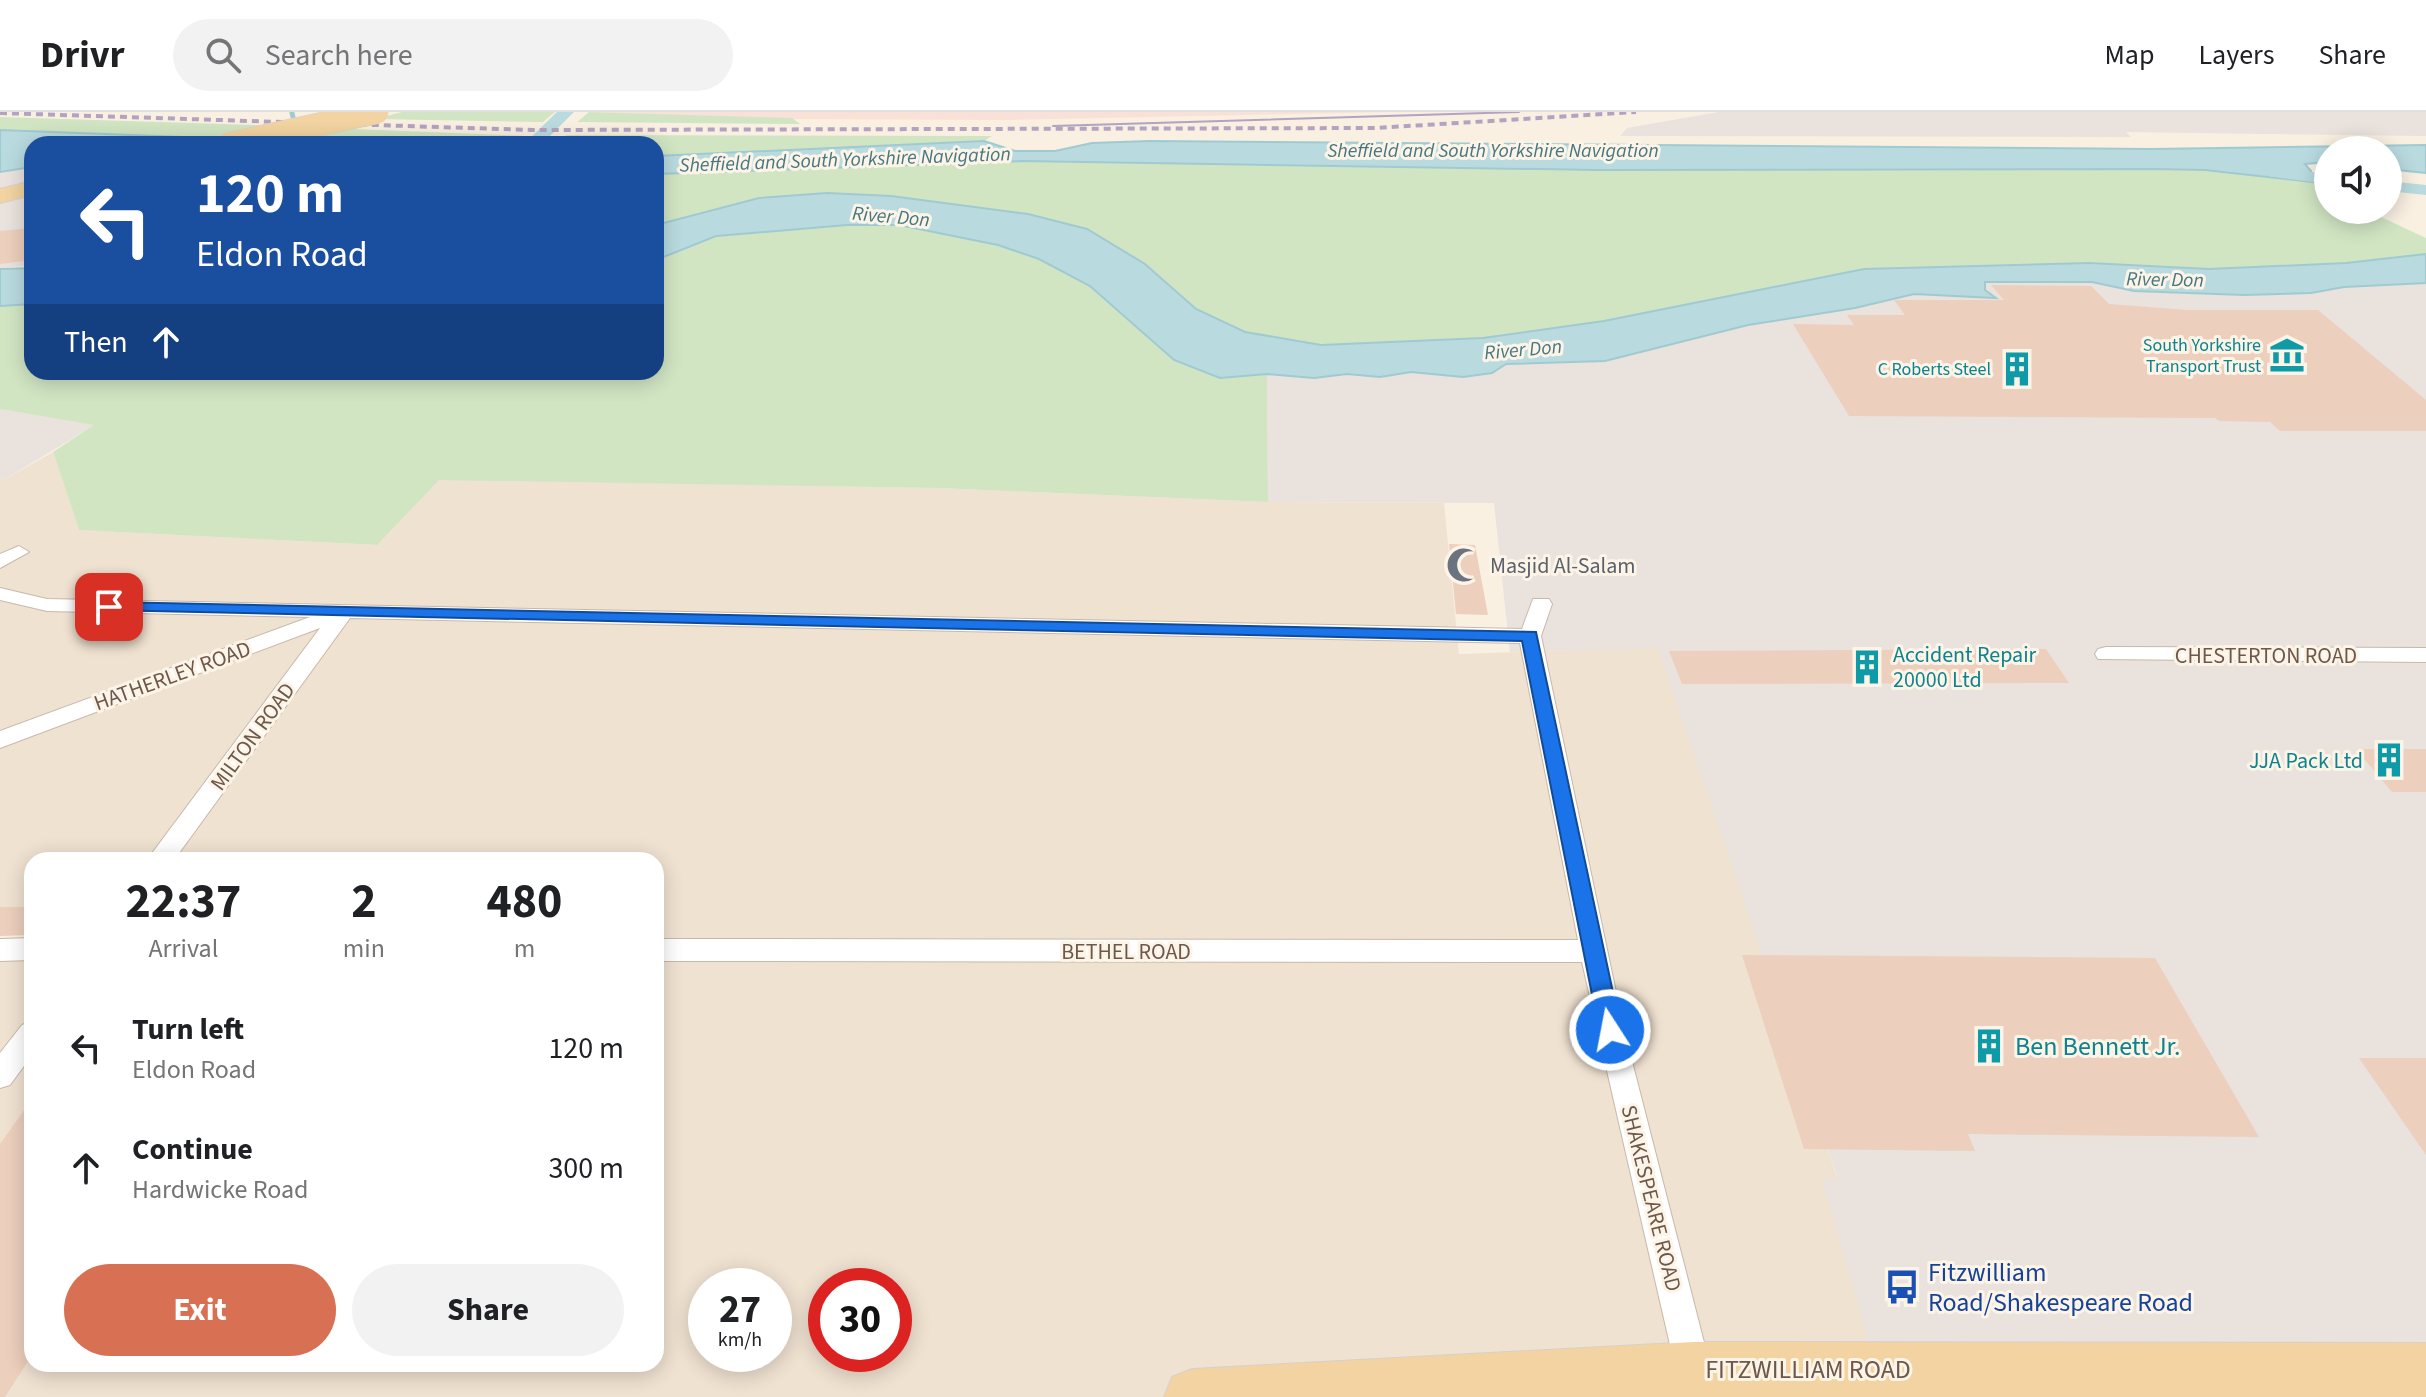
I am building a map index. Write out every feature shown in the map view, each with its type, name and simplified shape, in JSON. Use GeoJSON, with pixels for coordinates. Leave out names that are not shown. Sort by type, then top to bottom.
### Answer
{"type":"FeatureCollection","features":[{"type":"Feature","properties":{"kind":"main road"},"geometry":{"type":"LineString","coordinates":[[266,136],[377,112]]}},
{"type":"Feature","properties":{"kind":"main road"},"geometry":{"type":"LineString","coordinates":[[0,196],[24,190]]}},
{"type":"Feature","properties":{"kind":"main road","name":"FITZWILLIAM ROAD"},"geometry":{"type":"LineString","coordinates":[[1192,1397],[1697,1383],[2426,1370]]}},
{"type":"Feature","properties":{"kind":"street"},"geometry":{"type":"LineString","coordinates":[[0,594],[47,605],[1530,636],[1541,604]]}},
{"type":"Feature","properties":{"kind":"street","name":"HATHERLEY ROAD"},"geometry":{"type":"LineString","coordinates":[[0,740],[343,612]]}},
{"type":"Feature","properties":{"kind":"street","name":"MILTON ROAD"},"geometry":{"type":"LineString","coordinates":[[166,852],[343,612]]}},
{"type":"Feature","properties":{"kind":"street","name":"SHAKESPEARE ROAD"},"geometry":{"type":"LineString","coordinates":[[1530,636],[1610,1030],[1697,1383]]}},
{"type":"Feature","properties":{"kind":"street","name":"CHESTERTON ROAD"},"geometry":{"type":"LineString","coordinates":[[2106,654],[2426,655]]}},
{"type":"Feature","properties":{"kind":"street"},"geometry":{"type":"LineString","coordinates":[[0,950],[24,949]]}},
{"type":"Feature","properties":{"kind":"street","name":"BETHEL ROAD"},"geometry":{"type":"LineString","coordinates":[[664,950],[1595,951]]}},
{"type":"Feature","properties":{"kind":"street"},"geometry":{"type":"LineString","coordinates":[[0,1076],[24,1044]]}},
{"type":"Feature","properties":{"kind":"shaded area"},"geometry":{"type":"Polygon","coordinates":[[[589,112],[1387,112],[1009,120],[797,119],[589,112]]]}},
{"type":"Feature","properties":{"kind":"shaded area"},"geometry":{"type":"Polygon","coordinates":[[[1719,112],[2426,112],[2426,136],[2126,132],[2131,137],[1620,136],[1627,128],[1719,112]]]}},
{"type":"Feature","properties":{"kind":"shaded area"},"geometry":{"type":"Polygon","coordinates":[[[24,168],[24,266],[0,268],[0,172],[24,168]]]}},
{"type":"Feature","properties":{"kind":"shaded area"},"geometry":{"type":"Polygon","coordinates":[[[1985,282],[2092,282],[2134,291],[2244,295],[2311,293],[2344,287],[2426,283],[2426,1349],[1874,1358],[1822,1180],[1838,1179],[1658,648],[1510,652],[1494,503],[1268,502],[1267,374],[1314,378],[1347,374],[1380,377],[1411,372],[1463,377],[1492,373],[1505,364],[1605,361],[1748,325],[1855,308],[1914,294],[1994,298],[1984,290],[1985,282]]]}},
{"type":"Feature","properties":{"kind":"shaded area"},"geometry":{"type":"Polygon","coordinates":[[[0,409],[95,425],[0,482],[0,409]]]}},
{"type":"Feature","properties":{"kind":"shaded area"},"geometry":{"type":"Polygon","coordinates":[[[53,452],[79,530],[376,545],[439,479],[938,488],[1268,502],[1444,503],[1459,654],[1658,647],[1838,1180],[1822,1180],[2426,1397],[0,1397],[0,939],[24,940],[24,1372],[664,1372],[664,852],[24,852],[24,908],[0,907],[0,482],[53,452]]]}},
{"type":"Feature","properties":{"kind":"green space"},"geometry":{"type":"Polygon","coordinates":[[[402,112],[555,112],[543,122],[375,119],[402,112]]]}},
{"type":"Feature","properties":{"kind":"green space"},"geometry":{"type":"Polygon","coordinates":[[[589,112],[792,118],[800,124],[577,122],[589,112]]]}},
{"type":"Feature","properties":{"kind":"green space"},"geometry":{"type":"Polygon","coordinates":[[[0,117],[289,126],[244,136],[0,130],[0,117]]]}},
{"type":"Feature","properties":{"kind":"green space"},"geometry":{"type":"Polygon","coordinates":[[[328,128],[530,136],[306,136],[328,128]]]}},
{"type":"Feature","properties":{"kind":"green space"},"geometry":{"type":"Polygon","coordinates":[[[567,135],[992,136],[984,141],[664,156],[664,136],[567,135]]]}},
{"type":"Feature","properties":{"kind":"green space"},"geometry":{"type":"Polygon","coordinates":[[[1022,161],[1597,170],[2156,169],[2205,170],[2314,182],[2314,224],[2396,224],[2426,238],[2426,254],[2346,263],[2209,269],[2089,263],[1864,269],[1604,321],[1483,338],[1321,345],[1245,332],[1196,309],[1145,264],[1028,214],[891,196],[827,193],[759,198],[664,223],[664,174],[1022,161]]]}},
{"type":"Feature","properties":{"kind":"green space"},"geometry":{"type":"Polygon","coordinates":[[[847,225],[899,225],[998,245],[1039,259],[1090,286],[1174,360],[1220,378],[1267,374],[1268,502],[938,488],[439,480],[377,545],[79,530],[53,452],[94,425],[0,409],[0,306],[24,304],[24,380],[664,380],[664,257],[715,236],[847,225]]]}},
{"type":"Feature","properties":{"kind":"water"},"geometry":{"type":"Polygon","coordinates":[[[0,130],[156,136],[24,136],[24,168],[0,172],[0,130]]]}},
{"type":"Feature","properties":{"kind":"water"},"geometry":{"type":"Polygon","coordinates":[[[984,141],[1015,151],[1055,151],[1092,143],[1149,141],[2152,149],[2314,147],[2314,163],[2305,164],[2311,171],[2313,182],[2205,170],[2156,169],[1597,170],[1022,161],[664,174],[664,156],[984,141]]]}},
{"type":"Feature","properties":{"kind":"water"},"geometry":{"type":"Polygon","coordinates":[[[2402,145],[2426,145],[2426,173],[2402,170],[2402,145]]]}},
{"type":"Feature","properties":{"kind":"water","name":"River Don"},"geometry":{"type":"Polygon","coordinates":[[[827,193],[891,196],[1028,214],[1087,229],[1145,264],[1196,309],[1245,332],[1321,345],[1483,338],[1604,321],[1864,269],[2089,263],[2209,269],[2346,263],[2426,254],[2426,283],[2344,287],[2311,293],[2244,295],[2134,291],[2092,282],[1985,282],[1985,290],[1996,298],[1914,294],[1855,308],[1748,325],[1605,361],[1506,364],[1492,373],[1463,377],[1411,372],[1380,377],[1347,374],[1314,378],[1267,374],[1220,378],[1174,360],[1090,286],[1039,259],[998,245],[899,225],[847,225],[716,236],[664,257],[664,223],[759,198],[827,193]]]}},
{"type":"Feature","properties":{"kind":"water"},"geometry":{"type":"Polygon","coordinates":[[[24,268],[24,304],[0,306],[0,269],[24,268]]]}},
{"type":"Feature","properties":{"kind":"building"},"geometry":{"type":"Polygon","coordinates":[[[24,229],[24,261],[0,264],[0,231],[24,229]]]}},
{"type":"Feature","properties":{"kind":"building","name":"C Roberts Steel"},"geometry":{"type":"Polygon","coordinates":[[[1991,285],[2091,286],[2109,304],[2187,310],[2318,310],[2426,400],[2426,431],[2280,431],[2270,422],[2219,421],[2215,418],[1849,416],[1793,324],[1854,325],[1847,315],[1905,315],[1894,300],[2004,300],[1991,285]]]}},
{"type":"Feature","properties":{"kind":"building","name":"Masjid Al-Salam"},"geometry":{"type":"Polygon","coordinates":[[[1449,544],[1475,545],[1488,615],[1456,614],[1449,544]]]}},
{"type":"Feature","properties":{"kind":"building","name":"Accident Repair 20000 Ltd"},"geometry":{"type":"Polygon","coordinates":[[[2046,649],[2069,683],[1682,684],[1669,651],[2046,649]]]}},
{"type":"Feature","properties":{"kind":"building"},"geometry":{"type":"Polygon","coordinates":[[[2356,749],[2426,749],[2426,792],[2392,792],[2356,749]]]}},
{"type":"Feature","properties":{"kind":"building"},"geometry":{"type":"Polygon","coordinates":[[[0,907],[24,907],[24,935],[0,936],[0,907]]]}},
{"type":"Feature","properties":{"kind":"building","name":"Ben Bennett Jr."},"geometry":{"type":"Polygon","coordinates":[[[1742,955],[2155,958],[2259,1137],[1968,1134],[1975,1151],[1804,1149],[1742,955]]]}},
{"type":"Feature","properties":{"kind":"building"},"geometry":{"type":"Polygon","coordinates":[[[2359,1058],[2426,1058],[2426,1155],[2359,1058]]]}},
{"type":"Feature","properties":{"kind":"building"},"geometry":{"type":"Polygon","coordinates":[[[24,1110],[24,1367],[5,1397],[0,1397],[0,1144],[24,1110]]]}},
{"type":"Feature","properties":{"kind":"waterway"},"geometry":{"type":"LineString","coordinates":[[540,136],[566,112]]}},
{"type":"Feature","properties":{"kind":"waterway"},"geometry":{"type":"LineString","coordinates":[[292,113],[293,117]]}},
{"type":"Feature","properties":{"kind":"waterway","name":"Sheffield and South Yorkshire Navigation"},"geometry":{"type":"LineString","coordinates":[[2273,172],[2314,177]]}},
{"type":"Feature","properties":{"kind":"waterway","name":"Sheffield and South Yorkshire Navigation"},"geometry":{"type":"LineString","coordinates":[[2402,187],[2426,190]]}},
{"type":"Feature","properties":{"kind":"tram line"},"geometry":{"type":"LineString","coordinates":[[1053,126],[1519,112]]}},
{"type":"Feature","properties":{"kind":"railway"},"geometry":{"type":"LineString","coordinates":[[0,113],[532,130],[1376,128],[1636,112]]}},
{"type":"Feature","properties":{"kind":"place","name":"South Yorkshire Transport Trust"},"geometry":{"type":"Point","coordinates":[2287,355]}},
{"type":"Feature","properties":{"kind":"place","name":"C Roberts Steel"},"geometry":{"type":"Point","coordinates":[2017,369]}},
{"type":"Feature","properties":{"kind":"place","name":"Masjid Al-Salam"},"geometry":{"type":"Point","coordinates":[1464,565]}},
{"type":"Feature","properties":{"kind":"place","name":"Accident Repair 20000 Ltd"},"geometry":{"type":"Point","coordinates":[1867,667]}},
{"type":"Feature","properties":{"kind":"place","name":"JJA Pack Ltd"},"geometry":{"type":"Point","coordinates":[2389,760]}},
{"type":"Feature","properties":{"kind":"place","name":"Ben Bennett Jr."},"geometry":{"type":"Point","coordinates":[1989,1046]}},
{"type":"Feature","properties":{"kind":"place","name":"Fitzwilliam Road/Shakespeare Road"},"geometry":{"type":"Point","coordinates":[1902,1287]}},
{"type":"Feature","properties":{"kind":"route"},"geometry":{"type":"LineString","coordinates":[[109,607],[1530,636],[1610,1030]]}}]}
